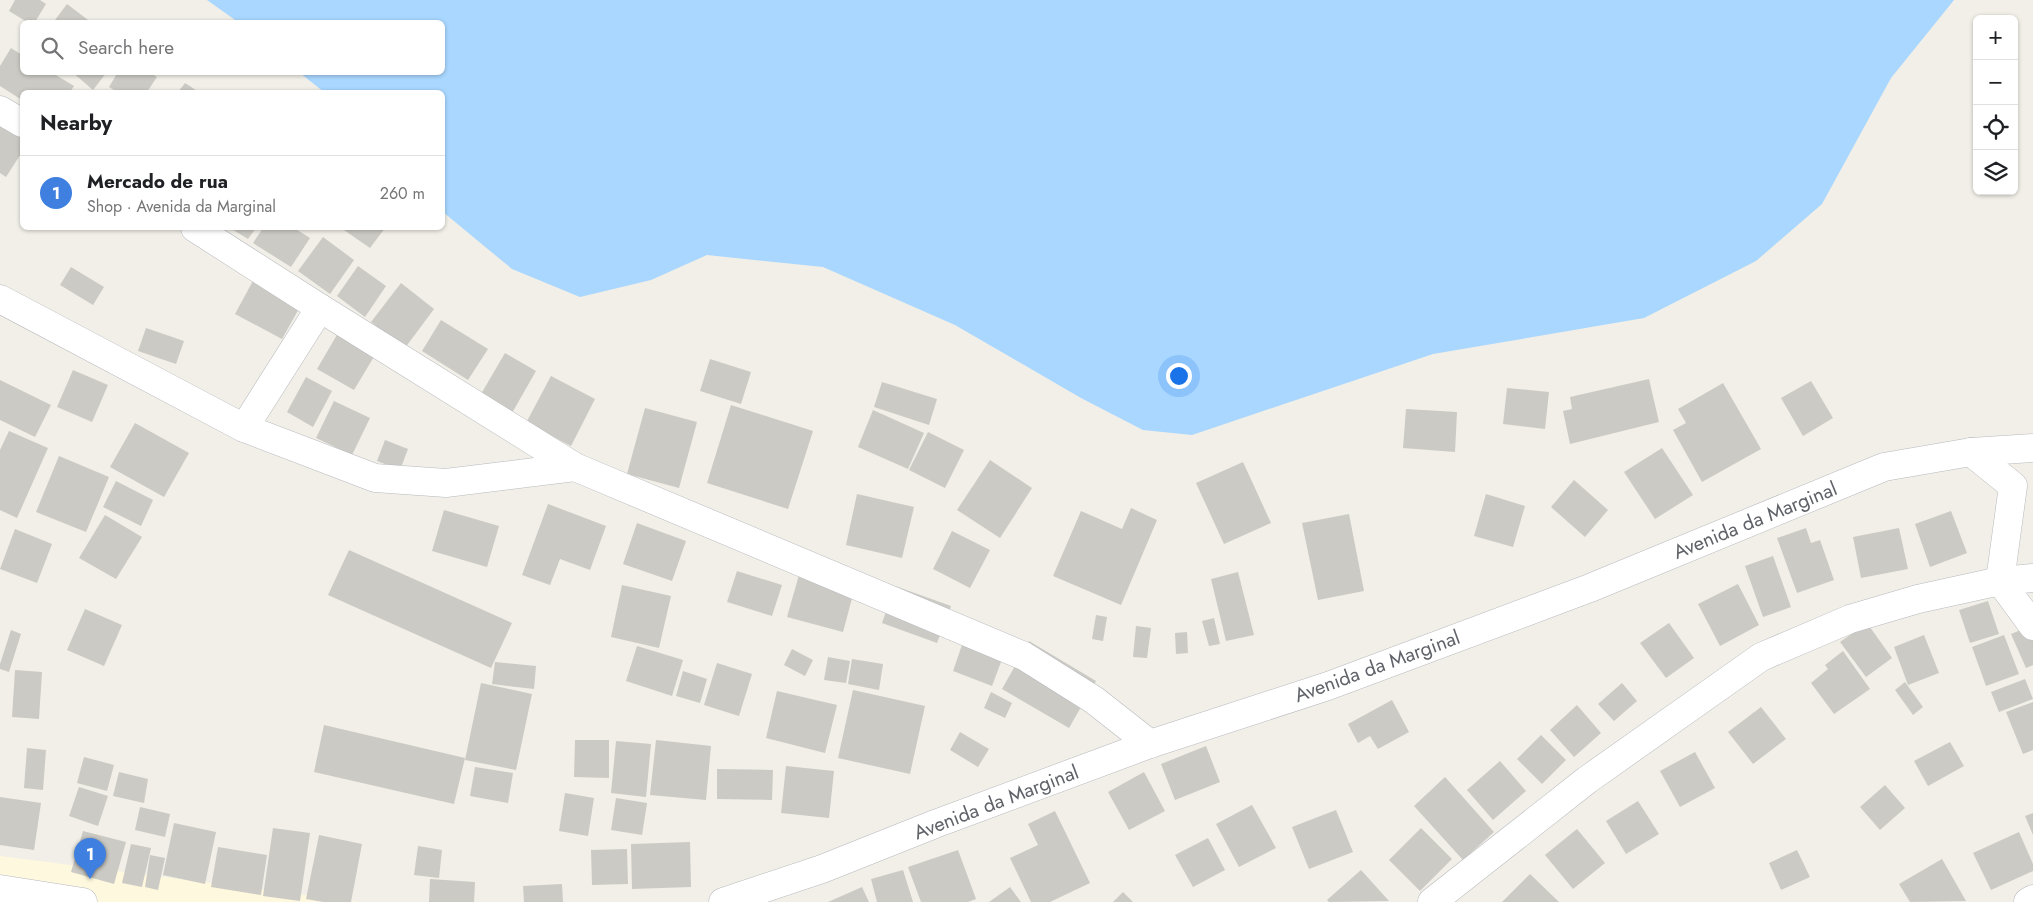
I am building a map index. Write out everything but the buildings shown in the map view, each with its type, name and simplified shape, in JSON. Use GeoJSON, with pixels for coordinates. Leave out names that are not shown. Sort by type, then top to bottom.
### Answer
{"type":"FeatureCollection","features":[{"type":"Feature","properties":{"kind":"street"},"geometry":{"type":"LineString","coordinates":[[0,110],[20,122]]}},
{"type":"Feature","properties":{"kind":"street"},"geometry":{"type":"LineString","coordinates":[[198,230],[575,467],[1024,656],[1094,700],[1150,744]]}},
{"type":"Feature","properties":{"kind":"street"},"geometry":{"type":"LineString","coordinates":[[0,300],[244,428],[375,478],[446,483],[575,467]]}},
{"type":"Feature","properties":{"kind":"street"},"geometry":{"type":"LineString","coordinates":[[244,428],[320,308]]}},
{"type":"Feature","properties":{"kind":"street","name":"Avenida da Marginal"},"geometry":{"type":"LineString","coordinates":[[736,900],[1150,744],[1328,686],[1590,588],[1884,467],[1971,452],[2033,448]]}},
{"type":"Feature","properties":{"kind":"street"},"geometry":{"type":"LineString","coordinates":[[1971,452],[2013,486],[2000,580],[2033,626]]}},
{"type":"Feature","properties":{"kind":"street"},"geometry":{"type":"LineString","coordinates":[[1432,902],[1587,780],[1762,657],[1850,620],[1918,599],[2000,580],[2033,578]]}},
{"type":"Feature","properties":{"kind":"street"},"geometry":{"type":"LineString","coordinates":[[0,889],[83,902]]}},
{"type":"Feature","properties":{"kind":"street"},"geometry":{"type":"LineString","coordinates":[[2028,902],[2033,899]]}},
{"type":"Feature","properties":{"kind":"shaded area"},"geometry":{"type":"Polygon","coordinates":[[[0,856],[359,902],[0,902],[0,856]]]}},
{"type":"Feature","properties":{"kind":"water"},"geometry":{"type":"Polygon","coordinates":[[[207,0],[1954,0],[1891,78],[1822,204],[1756,261],[1644,318],[1433,354],[1192,435],[1143,430],[1081,398],[955,325],[823,267],[707,255],[651,280],[580,297],[512,269],[445,214],[445,90],[321,90],[303,75],[445,75],[445,20],[235,20],[207,0]]]}},
{"type":"Feature","properties":{"kind":"place","name":"Mercado de rua"},"geometry":{"type":"Point","coordinates":[90,879]}}]}
